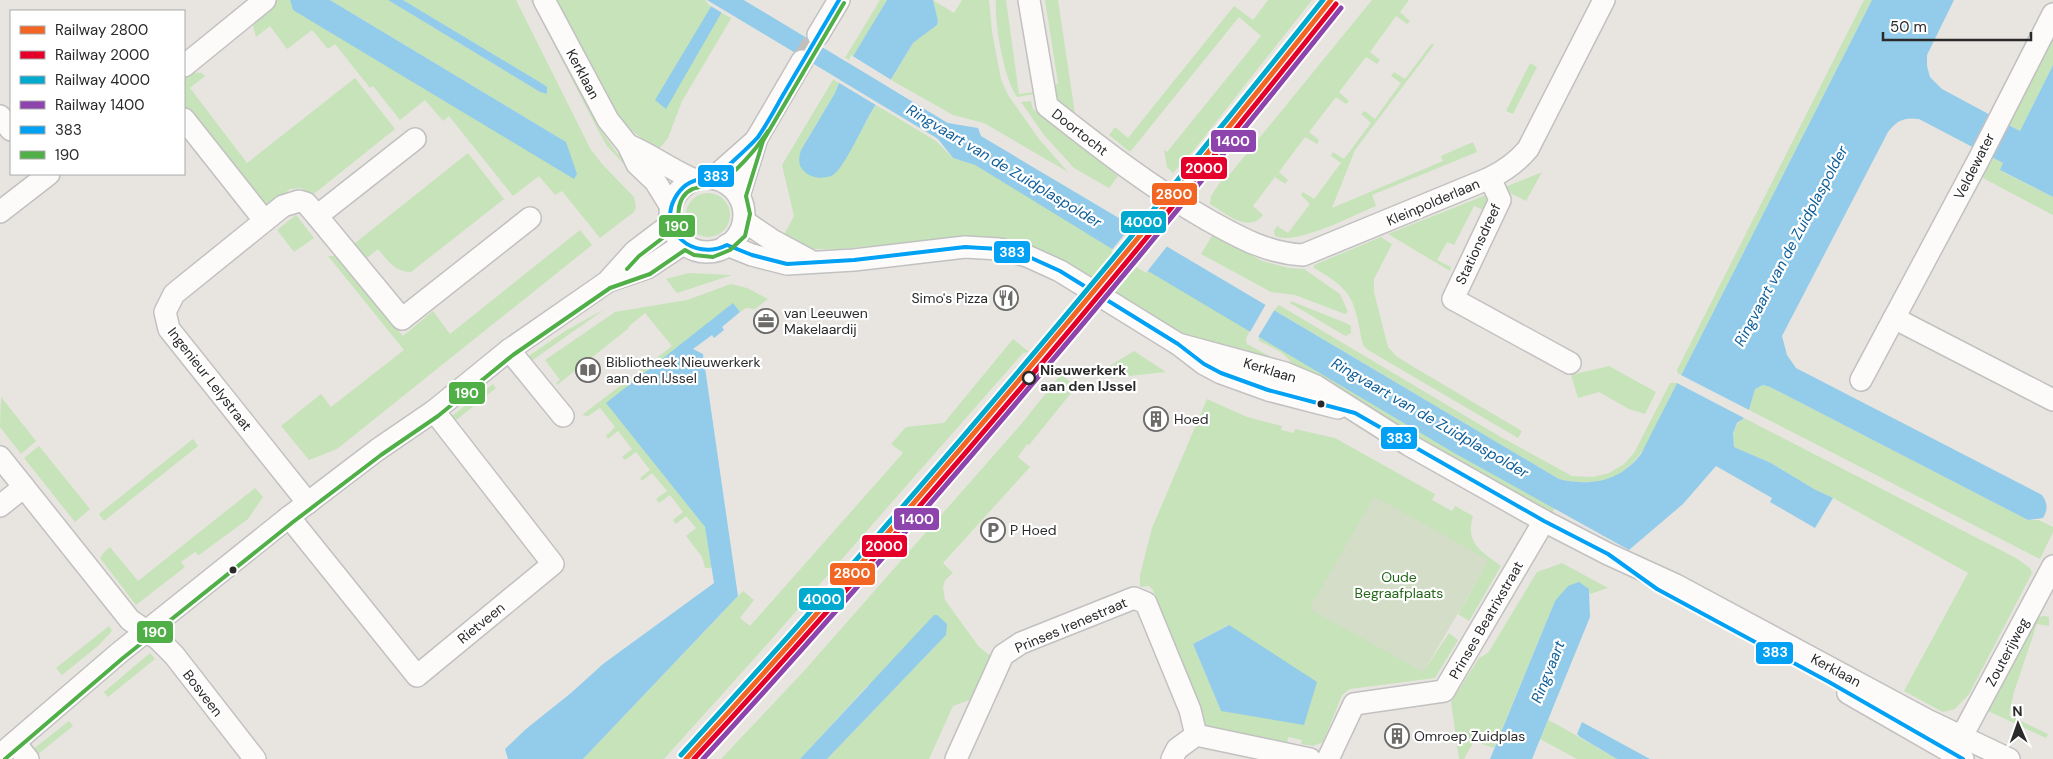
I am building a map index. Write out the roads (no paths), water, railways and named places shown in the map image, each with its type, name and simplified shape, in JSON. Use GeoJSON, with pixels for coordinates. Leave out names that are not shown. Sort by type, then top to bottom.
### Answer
{"type":"FeatureCollection","features":[{"type":"Feature","properties":{"kind":"street"},"geometry":{"type":"LineString","coordinates":[[185,65],[265,0]]}},
{"type":"Feature","properties":{"kind":"street","name":"Kerklaan"},"geometry":{"type":"LineString","coordinates":[[544,0],[608,120],[628,145],[636,164],[655,181],[672,215]]}},
{"type":"Feature","properties":{"kind":"street"},"geometry":{"type":"LineString","coordinates":[[818,35],[839,0]]}},
{"type":"Feature","properties":{"kind":"street","name":"Doortocht"},"geometry":{"type":"LineString","coordinates":[[1030,0],[1047,106],[1099,148],[1178,203]]}},
{"type":"Feature","properties":{"kind":"street","name":"Kleinpolderlaan"},"geometry":{"type":"LineString","coordinates":[[1178,203],[1252,244],[1288,254],[1303,255],[1490,178],[1506,170],[1528,149],[1604,0]]}},
{"type":"Feature","properties":{"kind":"street","name":"Veldewater"},"geometry":{"type":"LineString","coordinates":[[1861,380],[2053,14]]}},
{"type":"Feature","properties":{"kind":"street"},"geometry":{"type":"LineString","coordinates":[[739,196],[757,138],[802,61]]}},
{"type":"Feature","properties":{"kind":"street"},"geometry":{"type":"LineString","coordinates":[[0,116],[10,129]]}},
{"type":"Feature","properties":{"kind":"street"},"geometry":{"type":"LineString","coordinates":[[185,120],[264,220]]}},
{"type":"Feature","properties":{"kind":"street"},"geometry":{"type":"LineString","coordinates":[[704,179],[728,184],[739,196],[744,208],[744,220],[740,232],[727,245],[717,250],[695,249],[679,238],[672,215],[674,200],[682,187],[704,179],[757,138]]}},
{"type":"Feature","properties":{"kind":"street"},"geometry":{"type":"LineString","coordinates":[[317,216],[415,139]]}},
{"type":"Feature","properties":{"kind":"street","name":"Kerklaan"},"geometry":{"type":"LineString","coordinates":[[628,145],[645,152],[676,172],[704,179]]}},
{"type":"Feature","properties":{"kind":"street"},"geometry":{"type":"LineString","coordinates":[[0,212],[46,175]]}},
{"type":"Feature","properties":{"kind":"street","name":"Stationsdreef"},"geometry":{"type":"LineString","coordinates":[[1490,178],[1500,200],[1453,299],[1570,363]]}},
{"type":"Feature","properties":{"kind":"street","name":"Ingenieur Lelystraat"},"geometry":{"type":"LineString","coordinates":[[308,503],[169,329],[165,312],[174,294],[264,220],[283,206],[299,201],[306,203],[402,318],[530,218]]}},
{"type":"Feature","properties":{"kind":"street"},"geometry":{"type":"LineString","coordinates":[[14,752],[119,653],[289,517],[377,450],[434,411],[509,350],[607,282],[672,215]]}},
{"type":"Feature","properties":{"kind":"street","name":"Kerklaan"},"geometry":{"type":"LineString","coordinates":[[744,220],[772,240],[811,261]]}},
{"type":"Feature","properties":{"kind":"street"},"geometry":{"type":"LineString","coordinates":[[607,282],[647,268],[685,243]]}},
{"type":"Feature","properties":{"kind":"street","name":"Kerklaan"},"geometry":{"type":"LineString","coordinates":[[727,245],[752,255],[788,264],[811,261],[854,260],[965,247],[999,248],[1027,256],[1060,271],[1178,344],[1204,364],[1268,390],[1355,412],[1544,521],[1608,554],[1676,585],[1957,752],[2009,759]]}},
{"type":"Feature","properties":{"kind":"street"},"geometry":{"type":"LineString","coordinates":[[1894,318],[2053,400]]}},
{"type":"Feature","properties":{"kind":"street"},"geometry":{"type":"LineString","coordinates":[[509,350],[563,416]]}},
{"type":"Feature","properties":{"kind":"street","name":"Rietveen"},"geometry":{"type":"LineString","coordinates":[[289,517],[417,676],[553,564],[434,411]]}},
{"type":"Feature","properties":{"kind":"street","name":"Bosveen"},"geometry":{"type":"LineString","coordinates":[[0,457],[130,620],[158,639],[174,655],[255,759]]}},
{"type":"Feature","properties":{"kind":"street"},"geometry":{"type":"LineString","coordinates":[[0,506],[24,487]]}},
{"type":"Feature","properties":{"kind":"street","name":"Prinses Beatrixstraat"},"geometry":{"type":"LineString","coordinates":[[1328,759],[1354,704],[1444,691],[1544,521]]}},
{"type":"Feature","properties":{"kind":"street","name":"Zouterijweg"},"geometry":{"type":"LineString","coordinates":[[1957,752],[2053,566]]}},
{"type":"Feature","properties":{"kind":"street","name":"Prinses Irenestraat"},"geometry":{"type":"LineString","coordinates":[[956,759],[1002,655],[1021,643],[1134,598],[1146,603],[1190,710],[1196,735]]}},
{"type":"Feature","properties":{"kind":"street"},"geometry":{"type":"LineString","coordinates":[[1172,759],[1177,749],[1196,735],[1310,759]]}},
{"type":"Feature","properties":{"kind":"water"},"geometry":{"type":"Polygon","coordinates":[[[290,0],[330,0],[566,142],[577,174],[574,179],[293,10],[290,0]]]}},
{"type":"Feature","properties":{"kind":"water"},"geometry":{"type":"Polygon","coordinates":[[[388,0],[403,0],[543,84],[547,87],[547,94],[540,92],[388,0]]]}},
{"type":"Feature","properties":{"kind":"water","name":"Ringvaart van de Zuidplaspolder"},"geometry":{"type":"Polygon","coordinates":[[[707,0],[744,0],[849,63],[887,0],[933,0],[938,21],[937,25],[913,43],[887,86],[948,123],[978,128],[981,136],[1559,479],[1594,482],[1615,476],[1633,463],[1641,454],[1872,0],[1954,0],[1927,55],[1930,77],[1942,89],[2020,131],[2053,65],[2053,197],[2000,170],[2003,163],[1919,119],[1902,120],[1888,132],[1782,336],[1787,355],[1796,368],[2042,495],[2047,506],[2046,512],[2043,518],[2028,520],[1763,385],[1755,389],[1749,410],[1744,418],[1737,423],[1733,433],[1734,447],[1771,463],[1814,489],[1833,498],[1815,528],[1770,502],[1772,498],[1716,466],[1683,504],[1629,550],[1456,454],[1148,271],[975,165],[953,158],[938,139],[877,103],[838,170],[833,175],[826,177],[813,177],[802,169],[799,164],[801,150],[835,93],[840,80],[723,10],[666,109],[655,100],[712,5],[707,0]]]}},
{"type":"Feature","properties":{"kind":"water"},"geometry":{"type":"Polygon","coordinates":[[[733,303],[740,312],[722,327],[724,330],[714,338],[712,335],[693,349],[703,354],[738,596],[583,759],[508,759],[505,749],[526,729],[571,693],[603,664],[714,583],[705,527],[606,403],[733,303]]]}},
{"type":"Feature","properties":{"kind":"water","name":"Ringvaart"},"geometry":{"type":"Polygon","coordinates":[[[1579,582],[1589,589],[1590,617],[1532,759],[1490,759],[1555,601],[1568,586],[1579,582]]]}},
{"type":"Feature","properties":{"kind":"water"},"geometry":{"type":"Polygon","coordinates":[[[934,615],[937,615],[947,624],[946,635],[827,759],[800,759],[934,615]]]}},
{"type":"Feature","properties":{"kind":"water"},"geometry":{"type":"Polygon","coordinates":[[[1229,625],[1317,682],[1304,725],[1221,711],[1193,644],[1229,625]]]}},
{"type":"Feature","properties":{"kind":"water"},"geometry":{"type":"Polygon","coordinates":[[[1582,722],[1650,759],[1617,759],[1577,734],[1582,722]]]}},
{"type":"Feature","properties":{"kind":"tunnel"},"geometry":{"type":"LineString","coordinates":[[802,61],[818,35]]}},
{"type":"Feature","properties":{"kind":"rail line","name":"4000"},"geometry":{"type":"LineString","coordinates":[[681,755],[847,571],[1009,383],[1167,193],[1323,0]]}},
{"type":"Feature","properties":{"kind":"rail line","name":"2800"},"geometry":{"type":"LineString","coordinates":[[686,759],[852,574],[1015,385],[1174,194],[1331,0]]}},
{"type":"Feature","properties":{"kind":"rail line","name":"2000"},"geometry":{"type":"LineString","coordinates":[[694,759],[860,575],[1022,387],[1180,197],[1336,4]]}},
{"type":"Feature","properties":{"kind":"rail line","name":"1400"},"geometry":{"type":"LineString","coordinates":[[703,759],[868,575],[1028,389],[1186,200],[1341,8]]}},
{"type":"Feature","properties":{"kind":"place","name":"Simo's Pizza"},"geometry":{"type":"Point","coordinates":[1006,298]}},
{"type":"Feature","properties":{"kind":"place","name":"van Leeuwen Makelaardij"},"geometry":{"type":"Point","coordinates":[766,321]}},
{"type":"Feature","properties":{"kind":"place","name":"Bibliotheek Nieuwerkerk aan den IJssel"},"geometry":{"type":"Point","coordinates":[588,370]}},
{"type":"Feature","properties":{"kind":"place","name":"Nieuwerkerk aan den IJssel"},"geometry":{"type":"Point","coordinates":[1029,378]}},
{"type":"Feature","properties":{"kind":"place","name":"Hoed"},"geometry":{"type":"Point","coordinates":[1156,419]}},
{"type":"Feature","properties":{"kind":"place","name":"P Hoed"},"geometry":{"type":"Point","coordinates":[993,530]}},
{"type":"Feature","properties":{"kind":"place","name":"Omroep Zuidplas"},"geometry":{"type":"Point","coordinates":[1397,736]}},
{"type":"Feature","properties":{"kind":"park label","name":"Oude Begraafplaats"},"geometry":{"type":"Point","coordinates":[1399,586]}}]}
